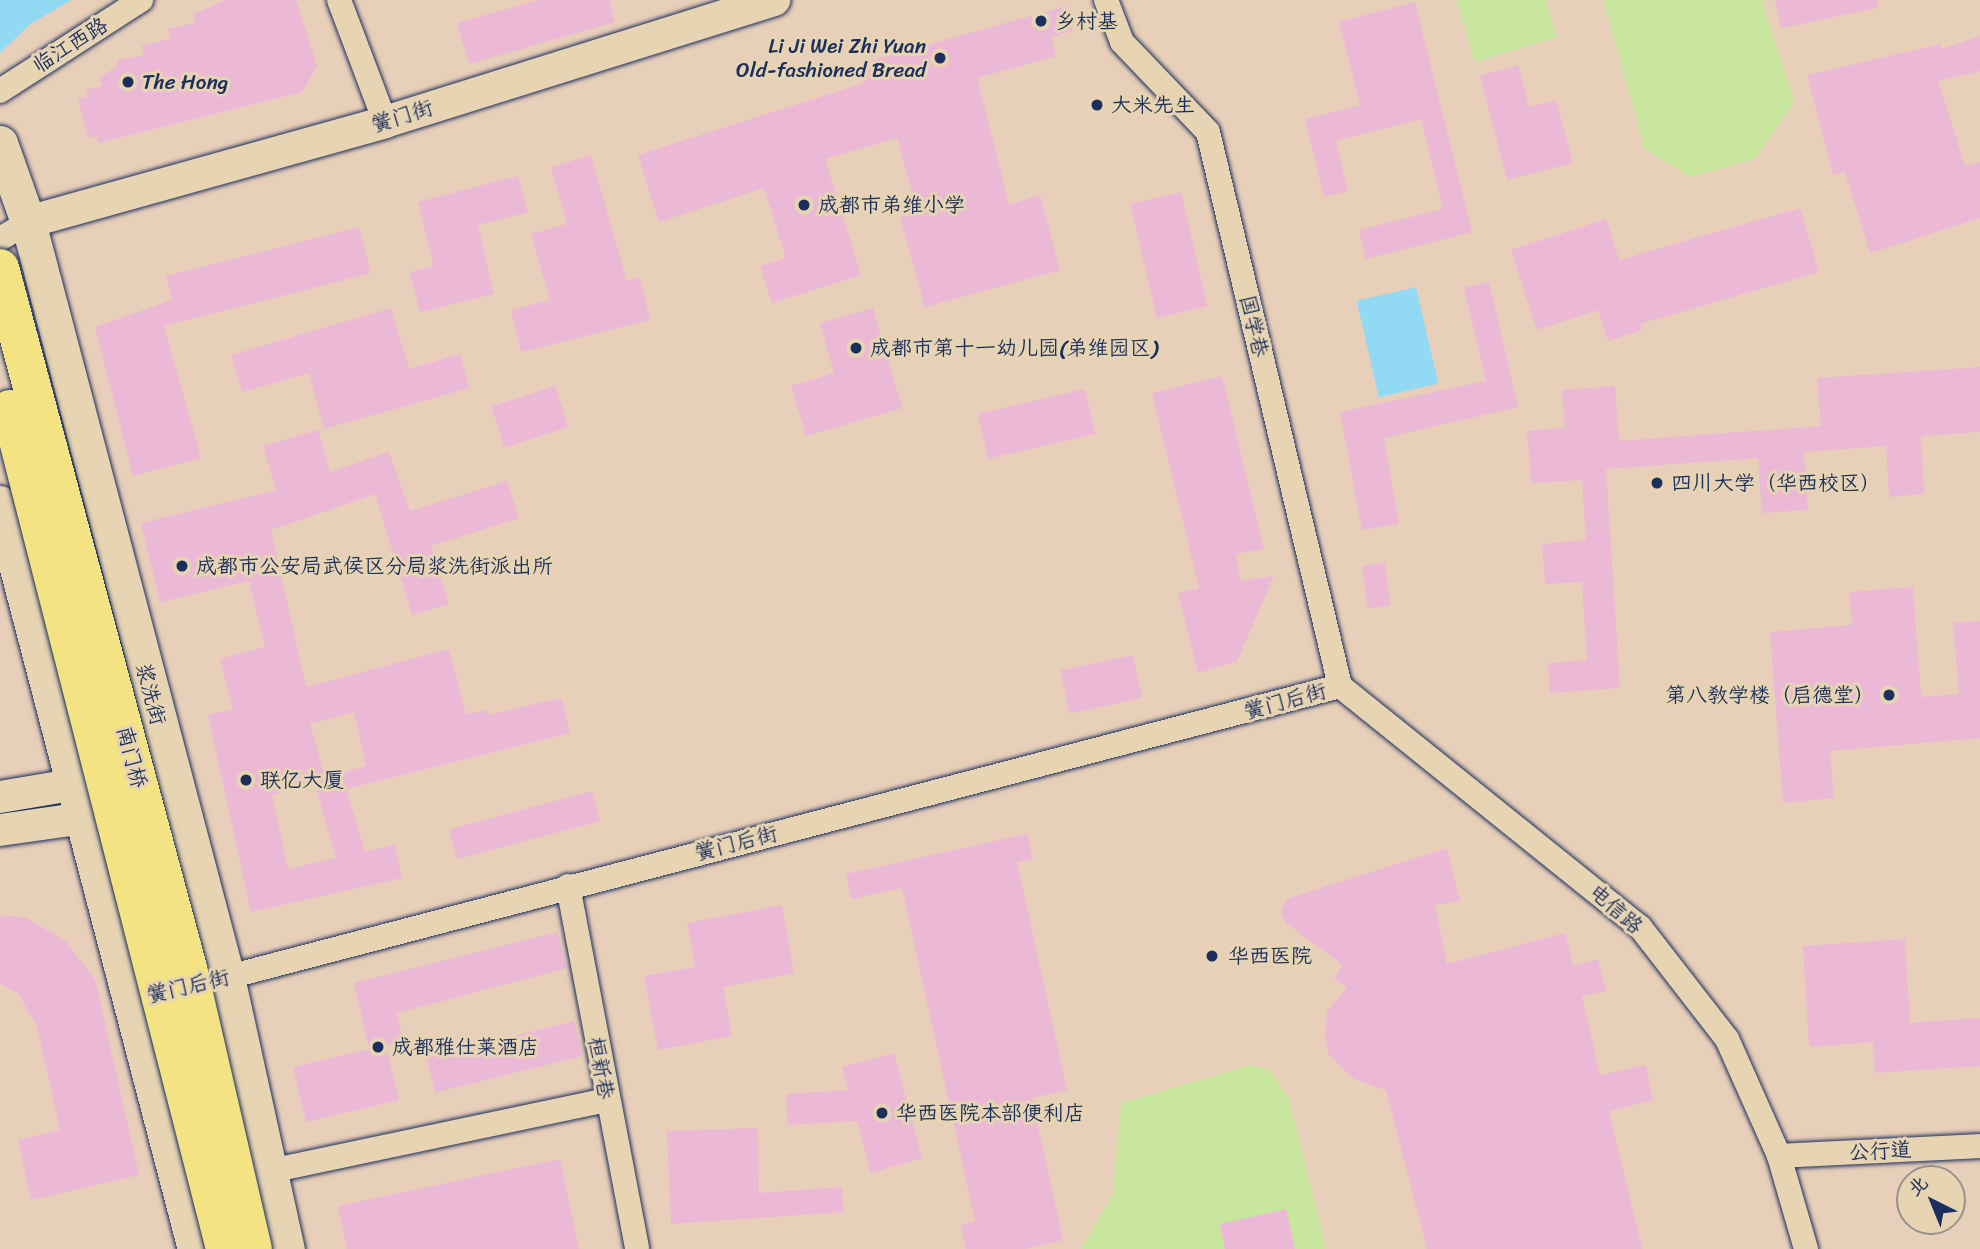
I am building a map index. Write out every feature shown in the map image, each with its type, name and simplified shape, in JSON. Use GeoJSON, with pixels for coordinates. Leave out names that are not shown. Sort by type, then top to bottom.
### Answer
{"type":"FeatureCollection","features":[{"type":"Feature","properties":{"kind":"main road","name":"浆洗街"},"geometry":{"type":"LineString","coordinates":[[0,144],[14,230],[179,798],[227,977],[287,1249]]}},
{"type":"Feature","properties":{"kind":"main road","name":"南门桥"},"geometry":{"type":"LineString","coordinates":[[0,268],[188,968],[253,1249]]}},
{"type":"Feature","properties":{"kind":"main road","name":"南门桥"},"geometry":{"type":"LineString","coordinates":[[0,369],[225,1249]]}},
{"type":"Feature","properties":{"kind":"main road"},"geometry":{"type":"LineString","coordinates":[[0,503],[133,998],[195,1249]]}},
{"type":"Feature","properties":{"kind":"street","name":"临江西路"},"geometry":{"type":"LineString","coordinates":[[0,91],[141,0]]}},
{"type":"Feature","properties":{"kind":"street"},"geometry":{"type":"LineString","coordinates":[[339,0],[385,122]]}},
{"type":"Feature","properties":{"kind":"street","name":"黉门街"},"geometry":{"type":"LineString","coordinates":[[14,230],[385,122],[774,0]]}},
{"type":"Feature","properties":{"kind":"street","name":"国学巷"},"geometry":{"type":"LineString","coordinates":[[1106,0],[1122,41],[1208,132],[1340,686]]}},
{"type":"Feature","properties":{"kind":"street","name":"黉门后街"},"geometry":{"type":"LineString","coordinates":[[133,998],[227,977],[1340,686]]}},
{"type":"Feature","properties":{"kind":"street","name":"电信路"},"geometry":{"type":"LineString","coordinates":[[1340,686],[1640,927],[1727,1039],[1779,1156],[1806,1249]]}},
{"type":"Feature","properties":{"kind":"street"},"geometry":{"type":"LineString","coordinates":[[0,797],[75,786],[169,763]]}},
{"type":"Feature","properties":{"kind":"street"},"geometry":{"type":"LineString","coordinates":[[0,830],[84,820],[179,798]]}},
{"type":"Feature","properties":{"kind":"street","name":"桓新巷"},"geometry":{"type":"LineString","coordinates":[[568,886],[606,1100],[637,1249]]}},
{"type":"Feature","properties":{"kind":"street"},"geometry":{"type":"LineString","coordinates":[[270,1171],[606,1100]]}},
{"type":"Feature","properties":{"kind":"street","name":"公行道"},"geometry":{"type":"LineString","coordinates":[[1779,1156],[1980,1146]]}},
{"type":"Feature","properties":{"kind":"green space"},"geometry":{"type":"Polygon","coordinates":[[[1456,0],[1546,0],[1557,37],[1475,62],[1456,0]]]}},
{"type":"Feature","properties":{"kind":"green space"},"geometry":{"type":"Polygon","coordinates":[[[1603,0],[1762,0],[1794,102],[1755,159],[1690,177],[1645,149],[1603,0]]]}},
{"type":"Feature","properties":{"kind":"green space"},"geometry":{"type":"Polygon","coordinates":[[[1251,1065],[1270,1070],[1289,1099],[1326,1249],[1081,1249],[1113,1194],[1121,1103],[1251,1065]]]}},
{"type":"Feature","properties":{"kind":"water"},"geometry":{"type":"Polygon","coordinates":[[[0,0],[71,0],[29,25],[0,53],[0,0]]]}},
{"type":"Feature","properties":{"kind":"water"},"geometry":{"type":"Polygon","coordinates":[[[1416,287],[1438,383],[1379,397],[1357,301],[1416,287]]]}},
{"type":"Feature","properties":{"kind":"building"},"geometry":{"type":"Polygon","coordinates":[[[226,0],[296,0],[317,66],[302,92],[98,143],[97,136],[88,138],[78,99],[88,96],[86,90],[102,86],[100,77],[118,66],[117,60],[144,55],[142,45],[171,39],[168,29],[195,23],[193,14],[226,0]]]}},
{"type":"Feature","properties":{"kind":"building"},"geometry":{"type":"Polygon","coordinates":[[[538,0],[609,0],[615,22],[469,64],[457,23],[538,0]]]}},
{"type":"Feature","properties":{"kind":"building"},"geometry":{"type":"Polygon","coordinates":[[[1775,0],[1877,0],[1877,8],[1781,28],[1775,0]]]}},
{"type":"Feature","properties":{"kind":"building"},"geometry":{"type":"Polygon","coordinates":[[[1415,2],[1472,232],[1366,259],[1359,230],[1443,209],[1421,119],[1336,141],[1348,191],[1324,197],[1305,119],[1360,105],[1339,22],[1415,2]]]}},
{"type":"Feature","properties":{"kind":"building"},"geometry":{"type":"Polygon","coordinates":[[[1066,6],[1073,31],[1051,37],[1056,56],[977,78],[1009,205],[1040,195],[1060,270],[925,307],[900,218],[918,213],[897,138],[825,159],[861,275],[772,303],[760,266],[786,258],[764,188],[659,222],[638,155],[864,83],[859,64],[1066,6]]]}},
{"type":"Feature","properties":{"kind":"building"},"geometry":{"type":"Polygon","coordinates":[[[1980,36],[1980,71],[1938,81],[1965,166],[1980,162],[1980,218],[1870,253],[1845,172],[1833,175],[1807,75],[1941,44],[1942,49],[1980,36]]]}},
{"type":"Feature","properties":{"kind":"building"},"geometry":{"type":"Polygon","coordinates":[[[1518,65],[1529,107],[1556,100],[1573,163],[1507,180],[1480,76],[1518,65]]]}},
{"type":"Feature","properties":{"kind":"building"},"geometry":{"type":"Polygon","coordinates":[[[591,155],[627,281],[640,277],[650,320],[521,352],[511,310],[550,300],[531,234],[567,224],[551,167],[591,155]]]}},
{"type":"Feature","properties":{"kind":"building"},"geometry":{"type":"Polygon","coordinates":[[[518,176],[528,212],[478,225],[494,294],[420,312],[410,272],[434,266],[418,202],[518,176]]]}},
{"type":"Feature","properties":{"kind":"building"},"geometry":{"type":"Polygon","coordinates":[[[1181,192],[1207,306],[1157,318],[1130,204],[1181,192]]]}},
{"type":"Feature","properties":{"kind":"building"},"geometry":{"type":"Polygon","coordinates":[[[1800,208],[1819,272],[1640,324],[1642,330],[1608,341],[1598,310],[1537,330],[1511,250],[1606,219],[1619,260],[1800,208]]]}},
{"type":"Feature","properties":{"kind":"building"},"geometry":{"type":"Polygon","coordinates":[[[359,227],[371,273],[164,326],[201,458],[133,476],[95,327],[172,300],[166,276],[359,227]]]}},
{"type":"Feature","properties":{"kind":"building"},"geometry":{"type":"Polygon","coordinates":[[[1489,282],[1518,407],[1384,438],[1399,524],[1362,530],[1340,412],[1486,381],[1464,288],[1489,282]]]}},
{"type":"Feature","properties":{"kind":"building"},"geometry":{"type":"Polygon","coordinates":[[[391,308],[409,369],[460,354],[469,388],[324,429],[309,373],[242,392],[231,355],[391,308]]]}},
{"type":"Feature","properties":{"kind":"building","name":"成都市第十一幼儿园(弟维园区)"},"geometry":{"type":"Polygon","coordinates":[[[873,308],[902,408],[806,436],[791,386],[834,373],[820,323],[873,308]]]}},
{"type":"Feature","properties":{"kind":"building"},"geometry":{"type":"Polygon","coordinates":[[[1980,367],[1980,432],[1921,436],[1924,494],[1889,497],[1886,446],[1804,452],[1808,510],[1762,513],[1758,458],[1606,469],[1620,688],[1550,693],[1548,663],[1587,660],[1582,582],[1545,584],[1542,544],[1586,540],[1582,480],[1531,483],[1527,431],[1565,428],[1562,390],[1615,386],[1619,441],[1821,426],[1817,378],[1980,367]]]}},
{"type":"Feature","properties":{"kind":"building"},"geometry":{"type":"Polygon","coordinates":[[[1222,376],[1264,549],[1236,554],[1240,581],[1274,576],[1237,661],[1198,673],[1178,593],[1199,588],[1152,393],[1222,376]]]}},
{"type":"Feature","properties":{"kind":"building"},"geometry":{"type":"Polygon","coordinates":[[[555,386],[568,427],[505,448],[491,407],[555,386]]]}},
{"type":"Feature","properties":{"kind":"building"},"geometry":{"type":"Polygon","coordinates":[[[1085,389],[1095,434],[988,459],[978,414],[1085,389]]]}},
{"type":"Feature","properties":{"kind":"building"},"geometry":{"type":"Polygon","coordinates":[[[318,430],[330,472],[389,452],[410,511],[507,481],[519,518],[431,546],[449,604],[412,615],[375,494],[271,530],[306,687],[449,649],[466,714],[486,710],[487,715],[562,698],[570,733],[346,789],[365,851],[395,845],[402,878],[251,912],[208,715],[233,709],[220,659],[265,647],[249,581],[160,602],[141,523],[276,490],[263,446],[318,430]],[[354,712],[310,724],[325,777],[272,795],[288,869],[336,858],[314,781],[366,766],[354,712]]]}},
{"type":"Feature","properties":{"kind":"building"},"geometry":{"type":"Polygon","coordinates":[[[1385,563],[1390,606],[1367,608],[1362,566],[1385,563]]]}},
{"type":"Feature","properties":{"kind":"building","name":"第八教学楼（启德堂）"},"geometry":{"type":"Polygon","coordinates":[[[1913,587],[1921,697],[1959,694],[1953,623],[1980,621],[1980,738],[1830,751],[1834,798],[1783,803],[1770,632],[1852,625],[1849,592],[1913,587]]]}},
{"type":"Feature","properties":{"kind":"building"},"geometry":{"type":"Polygon","coordinates":[[[1133,655],[1142,698],[1070,713],[1061,670],[1133,655]]]}},
{"type":"Feature","properties":{"kind":"building"},"geometry":{"type":"Polygon","coordinates":[[[592,791],[600,821],[457,859],[449,829],[592,791]]]}},
{"type":"Feature","properties":{"kind":"building"},"geometry":{"type":"Polygon","coordinates":[[[1027,834],[1033,859],[1017,862],[1067,1090],[1032,1098],[1063,1240],[1025,1249],[966,1249],[961,1225],[975,1221],[902,888],[851,899],[846,874],[1027,834]]]}},
{"type":"Feature","properties":{"kind":"building"},"geometry":{"type":"Polygon","coordinates":[[[1447,848],[1460,901],[1435,905],[1447,964],[1565,933],[1573,966],[1598,959],[1606,991],[1582,996],[1600,1075],[1646,1065],[1653,1100],[1609,1111],[1642,1249],[1427,1249],[1386,1090],[1352,1078],[1329,1055],[1325,1038],[1327,1012],[1347,987],[1334,979],[1343,965],[1286,923],[1281,912],[1286,899],[1447,848]]]}},
{"type":"Feature","properties":{"kind":"building"},"geometry":{"type":"Polygon","coordinates":[[[782,905],[794,973],[723,987],[732,1036],[658,1050],[644,976],[695,967],[687,923],[782,905]]]}},
{"type":"Feature","properties":{"kind":"building"},"geometry":{"type":"Polygon","coordinates":[[[0,915],[27,918],[65,941],[95,979],[139,1175],[31,1200],[18,1140],[60,1130],[37,1026],[18,993],[0,984],[0,915]]]}},
{"type":"Feature","properties":{"kind":"building"},"geometry":{"type":"Polygon","coordinates":[[[557,932],[567,968],[397,1013],[403,1041],[386,1045],[399,1100],[306,1122],[293,1067],[369,1049],[354,983],[557,932]]]}},
{"type":"Feature","properties":{"kind":"building"},"geometry":{"type":"Polygon","coordinates":[[[1905,939],[1910,1023],[1980,1018],[1980,1066],[1875,1073],[1873,1042],[1809,1047],[1803,946],[1905,939]]]}},
{"type":"Feature","properties":{"kind":"building"},"geometry":{"type":"Polygon","coordinates":[[[574,1021],[583,1056],[435,1093],[427,1058],[574,1021]]]}},
{"type":"Feature","properties":{"kind":"building","name":"华西医院本部便利店"},"geometry":{"type":"Polygon","coordinates":[[[894,1053],[922,1158],[871,1173],[857,1121],[788,1125],[786,1094],[848,1090],[842,1067],[894,1053]]]}},
{"type":"Feature","properties":{"kind":"building"},"geometry":{"type":"Polygon","coordinates":[[[758,1128],[759,1193],[842,1187],[843,1212],[671,1224],[667,1131],[758,1128]]]}},
{"type":"Feature","properties":{"kind":"building"},"geometry":{"type":"Polygon","coordinates":[[[560,1159],[579,1249],[347,1249],[338,1206],[560,1159]]]}},
{"type":"Feature","properties":{"kind":"building"},"geometry":{"type":"Polygon","coordinates":[[[1286,1209],[1295,1249],[1225,1249],[1220,1224],[1286,1209]]]}},
{"type":"Feature","properties":{"kind":"place","name":"乡村基"},"geometry":{"type":"Point","coordinates":[1041,21]}},
{"type":"Feature","properties":{"kind":"place","name":"Li Ji Wei Zhi Yuan Old-fashioned Bread"},"geometry":{"type":"Point","coordinates":[940,58]}},
{"type":"Feature","properties":{"kind":"place","name":"The Hong"},"geometry":{"type":"Point","coordinates":[128,82]}},
{"type":"Feature","properties":{"kind":"place","name":"大米先生"},"geometry":{"type":"Point","coordinates":[1097,105]}},
{"type":"Feature","properties":{"kind":"place","name":"成都市弟维小学"},"geometry":{"type":"Point","coordinates":[804,205]}},
{"type":"Feature","properties":{"kind":"place","name":"成都市第十一幼儿园(弟维园区)"},"geometry":{"type":"Point","coordinates":[856,348]}},
{"type":"Feature","properties":{"kind":"place","name":"四川大学（华西校区）"},"geometry":{"type":"Point","coordinates":[1657,483]}},
{"type":"Feature","properties":{"kind":"place","name":"成都市公安局武侯区分局浆洗街派出所"},"geometry":{"type":"Point","coordinates":[182,566]}},
{"type":"Feature","properties":{"kind":"place","name":"第八教学楼（启德堂）"},"geometry":{"type":"Point","coordinates":[1889,695]}},
{"type":"Feature","properties":{"kind":"place","name":"联亿大厦"},"geometry":{"type":"Point","coordinates":[246,780]}},
{"type":"Feature","properties":{"kind":"place","name":"华西医院"},"geometry":{"type":"Point","coordinates":[1212,956]}},
{"type":"Feature","properties":{"kind":"place","name":"成都雅仕莱酒店"},"geometry":{"type":"Point","coordinates":[378,1047]}},
{"type":"Feature","properties":{"kind":"place","name":"华西医院本部便利店"},"geometry":{"type":"Point","coordinates":[882,1113]}}]}
